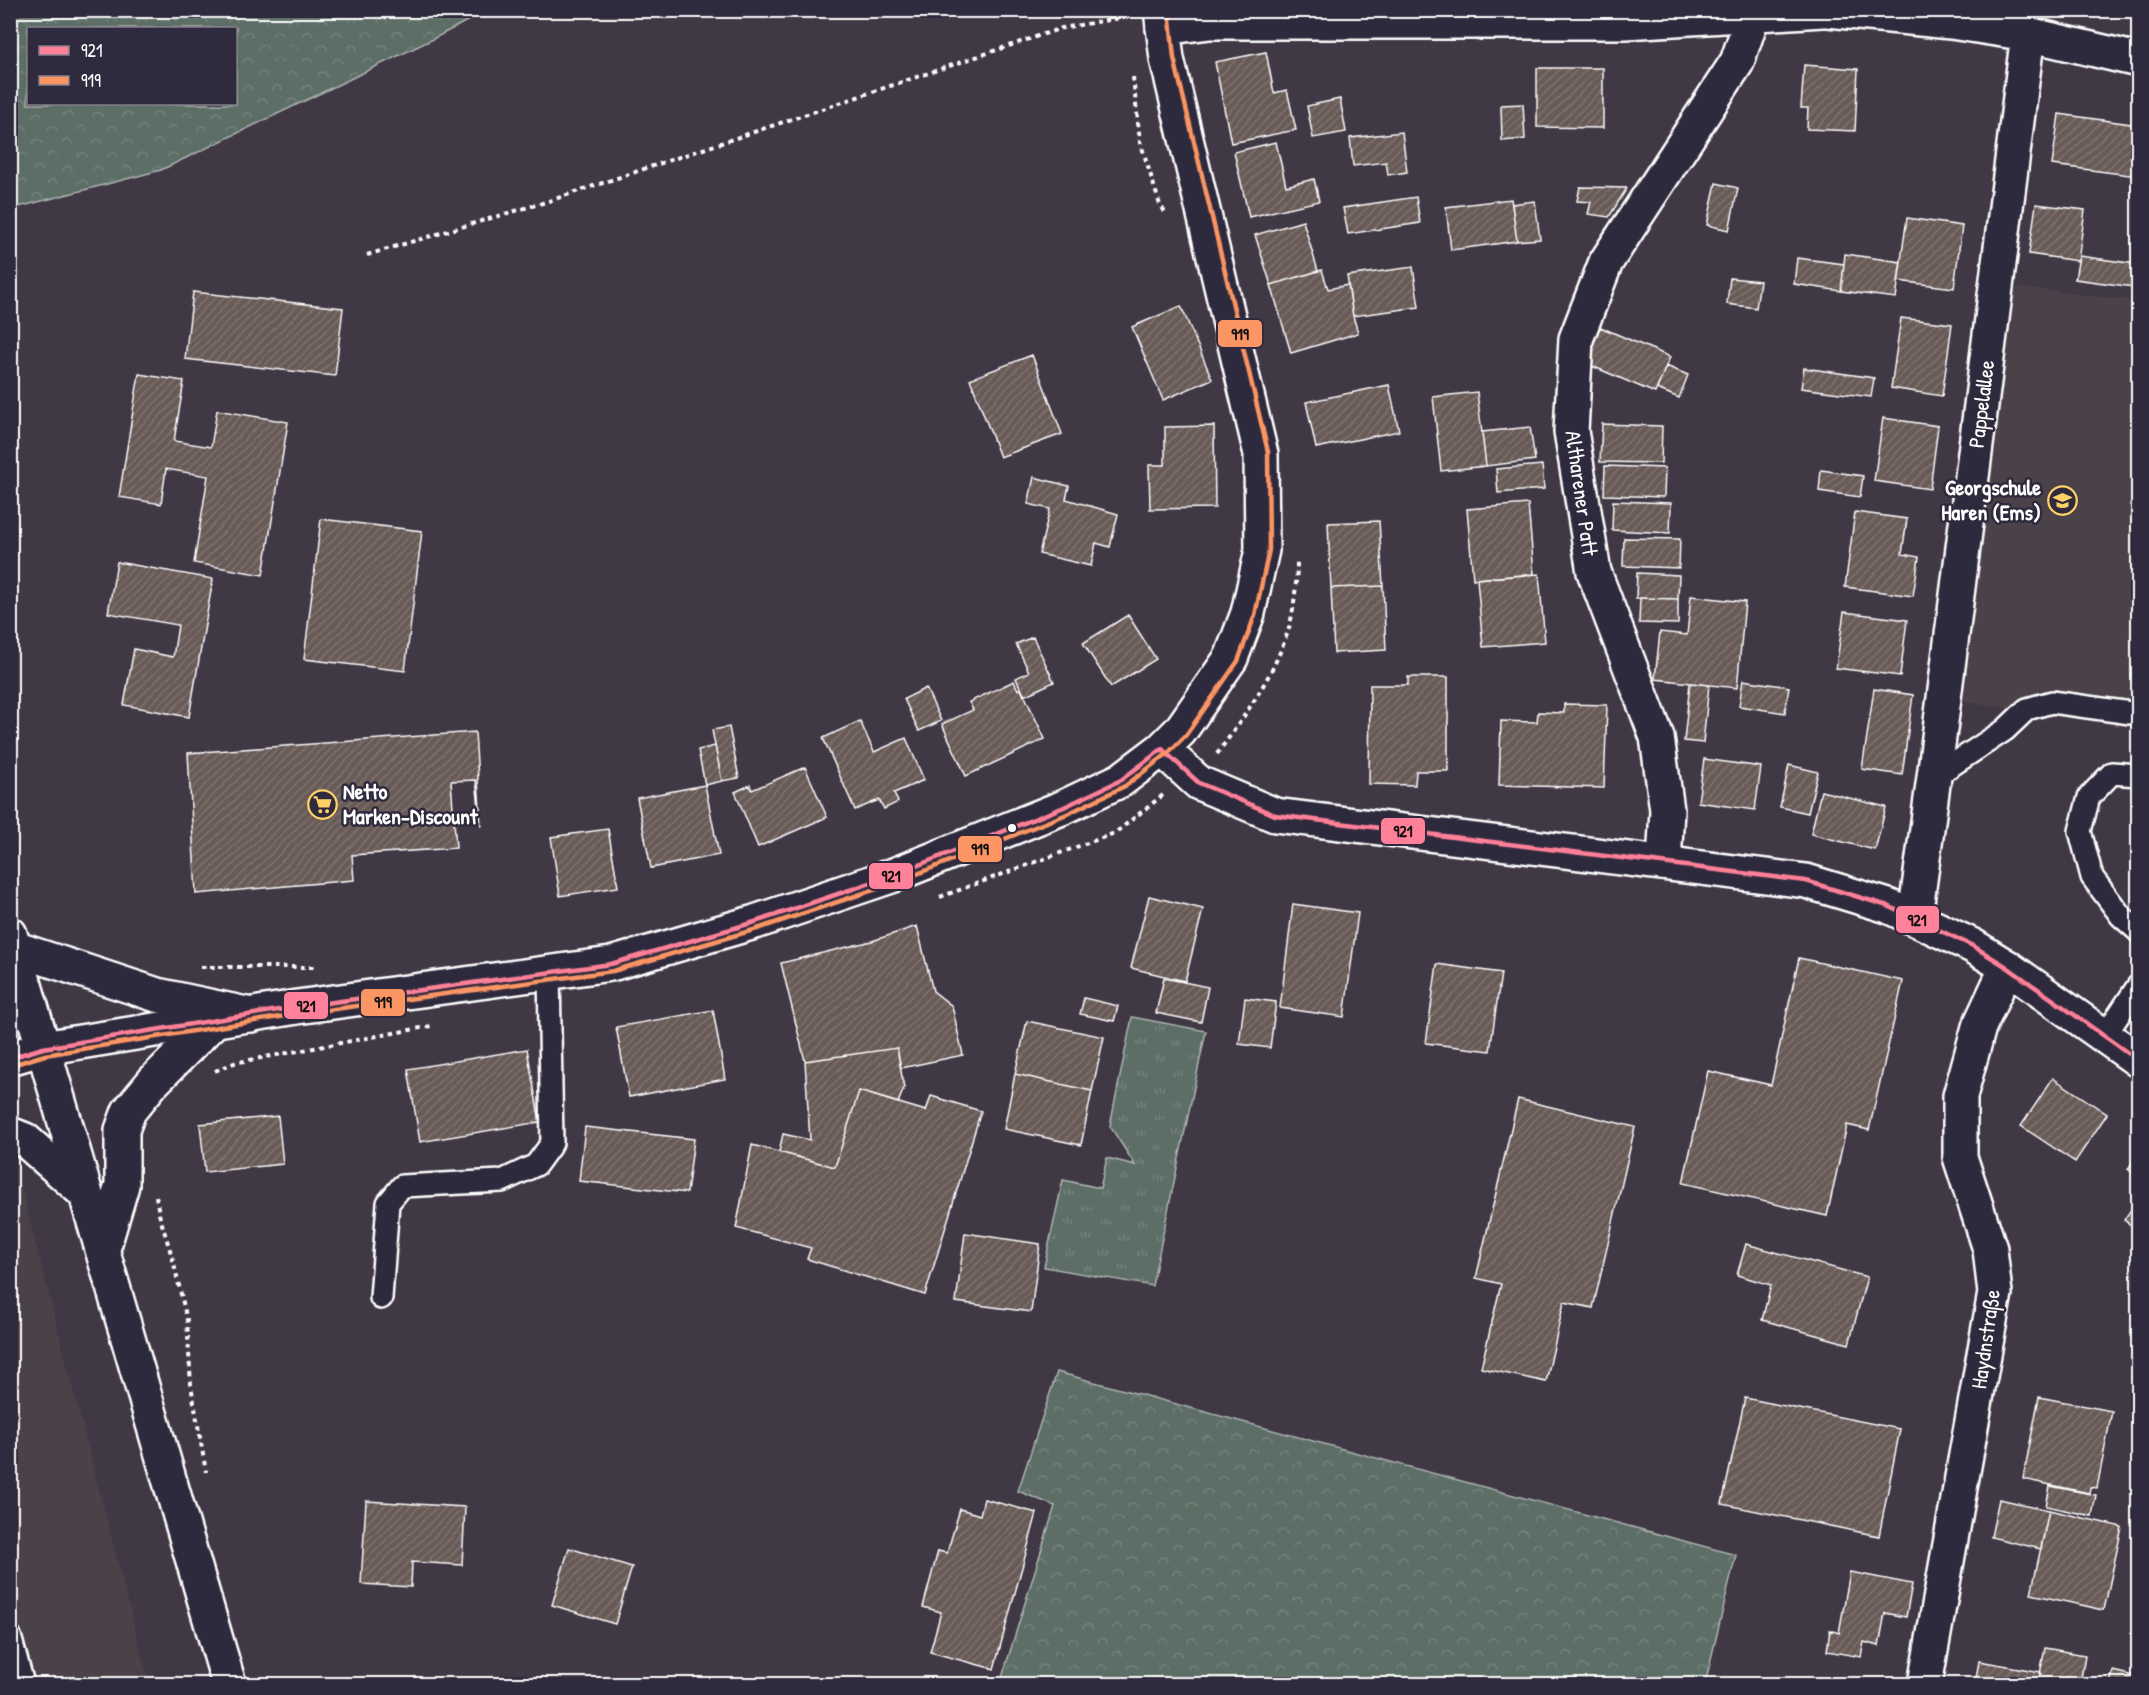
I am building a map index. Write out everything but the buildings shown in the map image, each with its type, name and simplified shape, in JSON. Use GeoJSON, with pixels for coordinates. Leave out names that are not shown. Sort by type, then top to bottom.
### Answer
{"type":"FeatureCollection","features":[{"type":"Feature","properties":{"kind":"street"},"geometry":{"type":"LineString","coordinates":[[10,1058],[43,1048],[251,1015],[611,964],[755,922],[894,875],[1064,807],[1111,785],[1162,749],[1180,731],[1231,658],[1248,613],[1262,550],[1261,454],[1167,59],[1162,19],[1210,22],[1625,22],[1823,10]]}},
{"type":"Feature","properties":{"kind":"street"},"geometry":{"type":"LineString","coordinates":[[1828,10],[1951,22],[2028,34],[2139,60]]}},
{"type":"Feature","properties":{"kind":"street","name":"Altharener Patt"},"geometry":{"type":"LineString","coordinates":[[1664,862],[1667,810],[1657,737],[1594,572],[1571,431],[1576,339],[1606,262],[1737,62],[1753,15]]}},
{"type":"Feature","properties":{"kind":"street","name":"Pappelallee"},"geometry":{"type":"LineString","coordinates":[[1915,917],[2028,34]]}},
{"type":"Feature","properties":{"kind":"street"},"geometry":{"type":"LineString","coordinates":[[1162,749],[1199,783],[1275,815],[1806,881],[1888,906],[1973,946],[2007,967],[2139,1060]]}},
{"type":"Feature","properties":{"kind":"street"},"geometry":{"type":"LineString","coordinates":[[12,941],[158,995],[251,1015]]}},
{"type":"Feature","properties":{"kind":"street"},"geometry":{"type":"LineString","coordinates":[[12,941],[229,1684]]}},
{"type":"Feature","properties":{"kind":"street","name":"Haydnstraße"},"geometry":{"type":"LineString","coordinates":[[1925,1684],[1995,1293],[1990,1249],[1960,1157],[1960,1096],[1979,1027],[2007,967]]}},
{"type":"Feature","properties":{"kind":"street"},"geometry":{"type":"LineString","coordinates":[[103,1249],[122,1185],[122,1130],[129,1111],[153,1082],[214,1021]]}},
{"type":"Feature","properties":{"kind":"street"},"geometry":{"type":"LineString","coordinates":[[10,1134],[25,1140],[85,1193]]}},
{"type":"Feature","properties":{"kind":"lane"},"geometry":{"type":"LineString","coordinates":[[1934,777],[2005,730],[2027,709],[2052,702],[2139,714]]}},
{"type":"Feature","properties":{"kind":"lane"},"geometry":{"type":"LineString","coordinates":[[2139,775],[2112,773],[2089,797],[2080,831],[2092,877],[2121,916],[2139,931]]}},
{"type":"Feature","properties":{"kind":"lane"},"geometry":{"type":"LineString","coordinates":[[381,1298],[388,1203],[402,1186],[502,1181],[536,1165],[552,1143],[549,972]]}},
{"type":"Feature","properties":{"kind":"lane"},"geometry":{"type":"LineString","coordinates":[[2104,1037],[2139,986]]}},
{"type":"Feature","properties":{"kind":"lane"},"geometry":{"type":"LineString","coordinates":[[10,1635],[23,1684]]}},
{"type":"Feature","properties":{"kind":"path"},"geometry":{"type":"LineString","coordinates":[[1127,10],[1130,25]]}},
{"type":"Feature","properties":{"kind":"path"},"geometry":{"type":"LineString","coordinates":[[367,255],[549,201],[1062,28],[1128,16]]}},
{"type":"Feature","properties":{"kind":"path"},"geometry":{"type":"LineString","coordinates":[[1133,75],[1140,141],[1160,205],[1171,222]]}},
{"type":"Feature","properties":{"kind":"path"},"geometry":{"type":"LineString","coordinates":[[929,901],[1115,833],[1217,754],[1262,688],[1288,633],[1297,573],[1297,550]]}},
{"type":"Feature","properties":{"kind":"path"},"geometry":{"type":"LineString","coordinates":[[198,967],[323,967]]}},
{"type":"Feature","properties":{"kind":"path"},"geometry":{"type":"LineString","coordinates":[[207,1075],[234,1063],[436,1025]]}},
{"type":"Feature","properties":{"kind":"path"},"geometry":{"type":"LineString","coordinates":[[156,1192],[159,1214],[187,1320],[191,1385],[206,1474]]}},
{"type":"Feature","properties":{"kind":"shaded area","name":"Georgschule Haren (Ems)"},"geometry":{"type":"Polygon","coordinates":[[[2015,287],[2138,301],[2138,729],[1957,700],[2015,287]]]}},
{"type":"Feature","properties":{"kind":"shaded area"},"geometry":{"type":"Polygon","coordinates":[[[10,1165],[16,1167],[149,1684],[11,1684],[10,1165]]]}},
{"type":"Feature","properties":{"kind":"green space"},"geometry":{"type":"Polygon","coordinates":[[[11,10],[486,10],[431,40],[161,170],[11,209],[11,10]]]}},
{"type":"Feature","properties":{"kind":"green space"},"geometry":{"type":"Polygon","coordinates":[[[1132,1017],[1206,1031],[1152,1286],[1044,1267],[1063,1180],[1100,1188],[1107,1158],[1135,1165],[1110,1126],[1132,1017]]]}},
{"type":"Feature","properties":{"kind":"green space"},"geometry":{"type":"Polygon","coordinates":[[[1057,1372],[1736,1555],[1705,1684],[1000,1684],[1055,1506],[1018,1491],[1057,1372]]]}},
{"type":"Feature","properties":{"kind":"transit line","name":"919"},"geometry":{"type":"LineString","coordinates":[[12,1065],[45,1055],[298,1014],[613,971],[757,929],[897,882],[1067,814],[1125,786],[1167,754],[1186,735],[1238,661],[1255,615],[1269,550],[1268,452],[1174,58],[1169,10]]}},
{"type":"Feature","properties":{"kind":"transit line","name":"921"},"geometry":{"type":"LineString","coordinates":[[1162,749],[1199,783],[1275,815],[1806,881],[1888,906],[1973,946],[2007,967],[2138,1060]]}},
{"type":"Feature","properties":{"kind":"transit line","name":"921"},"geometry":{"type":"LineString","coordinates":[[10,1058],[43,1048],[297,1007],[611,964],[755,922],[894,875],[1064,807],[1121,780],[1162,749]]}},
{"type":"Feature","properties":{"kind":"place","name":"Georgschule Haren (Ems)"},"geometry":{"type":"Point","coordinates":[2062,500]}},
{"type":"Feature","properties":{"kind":"place","name":"Netto Marken-Discount"},"geometry":{"type":"Point","coordinates":[322,804]}}]}
